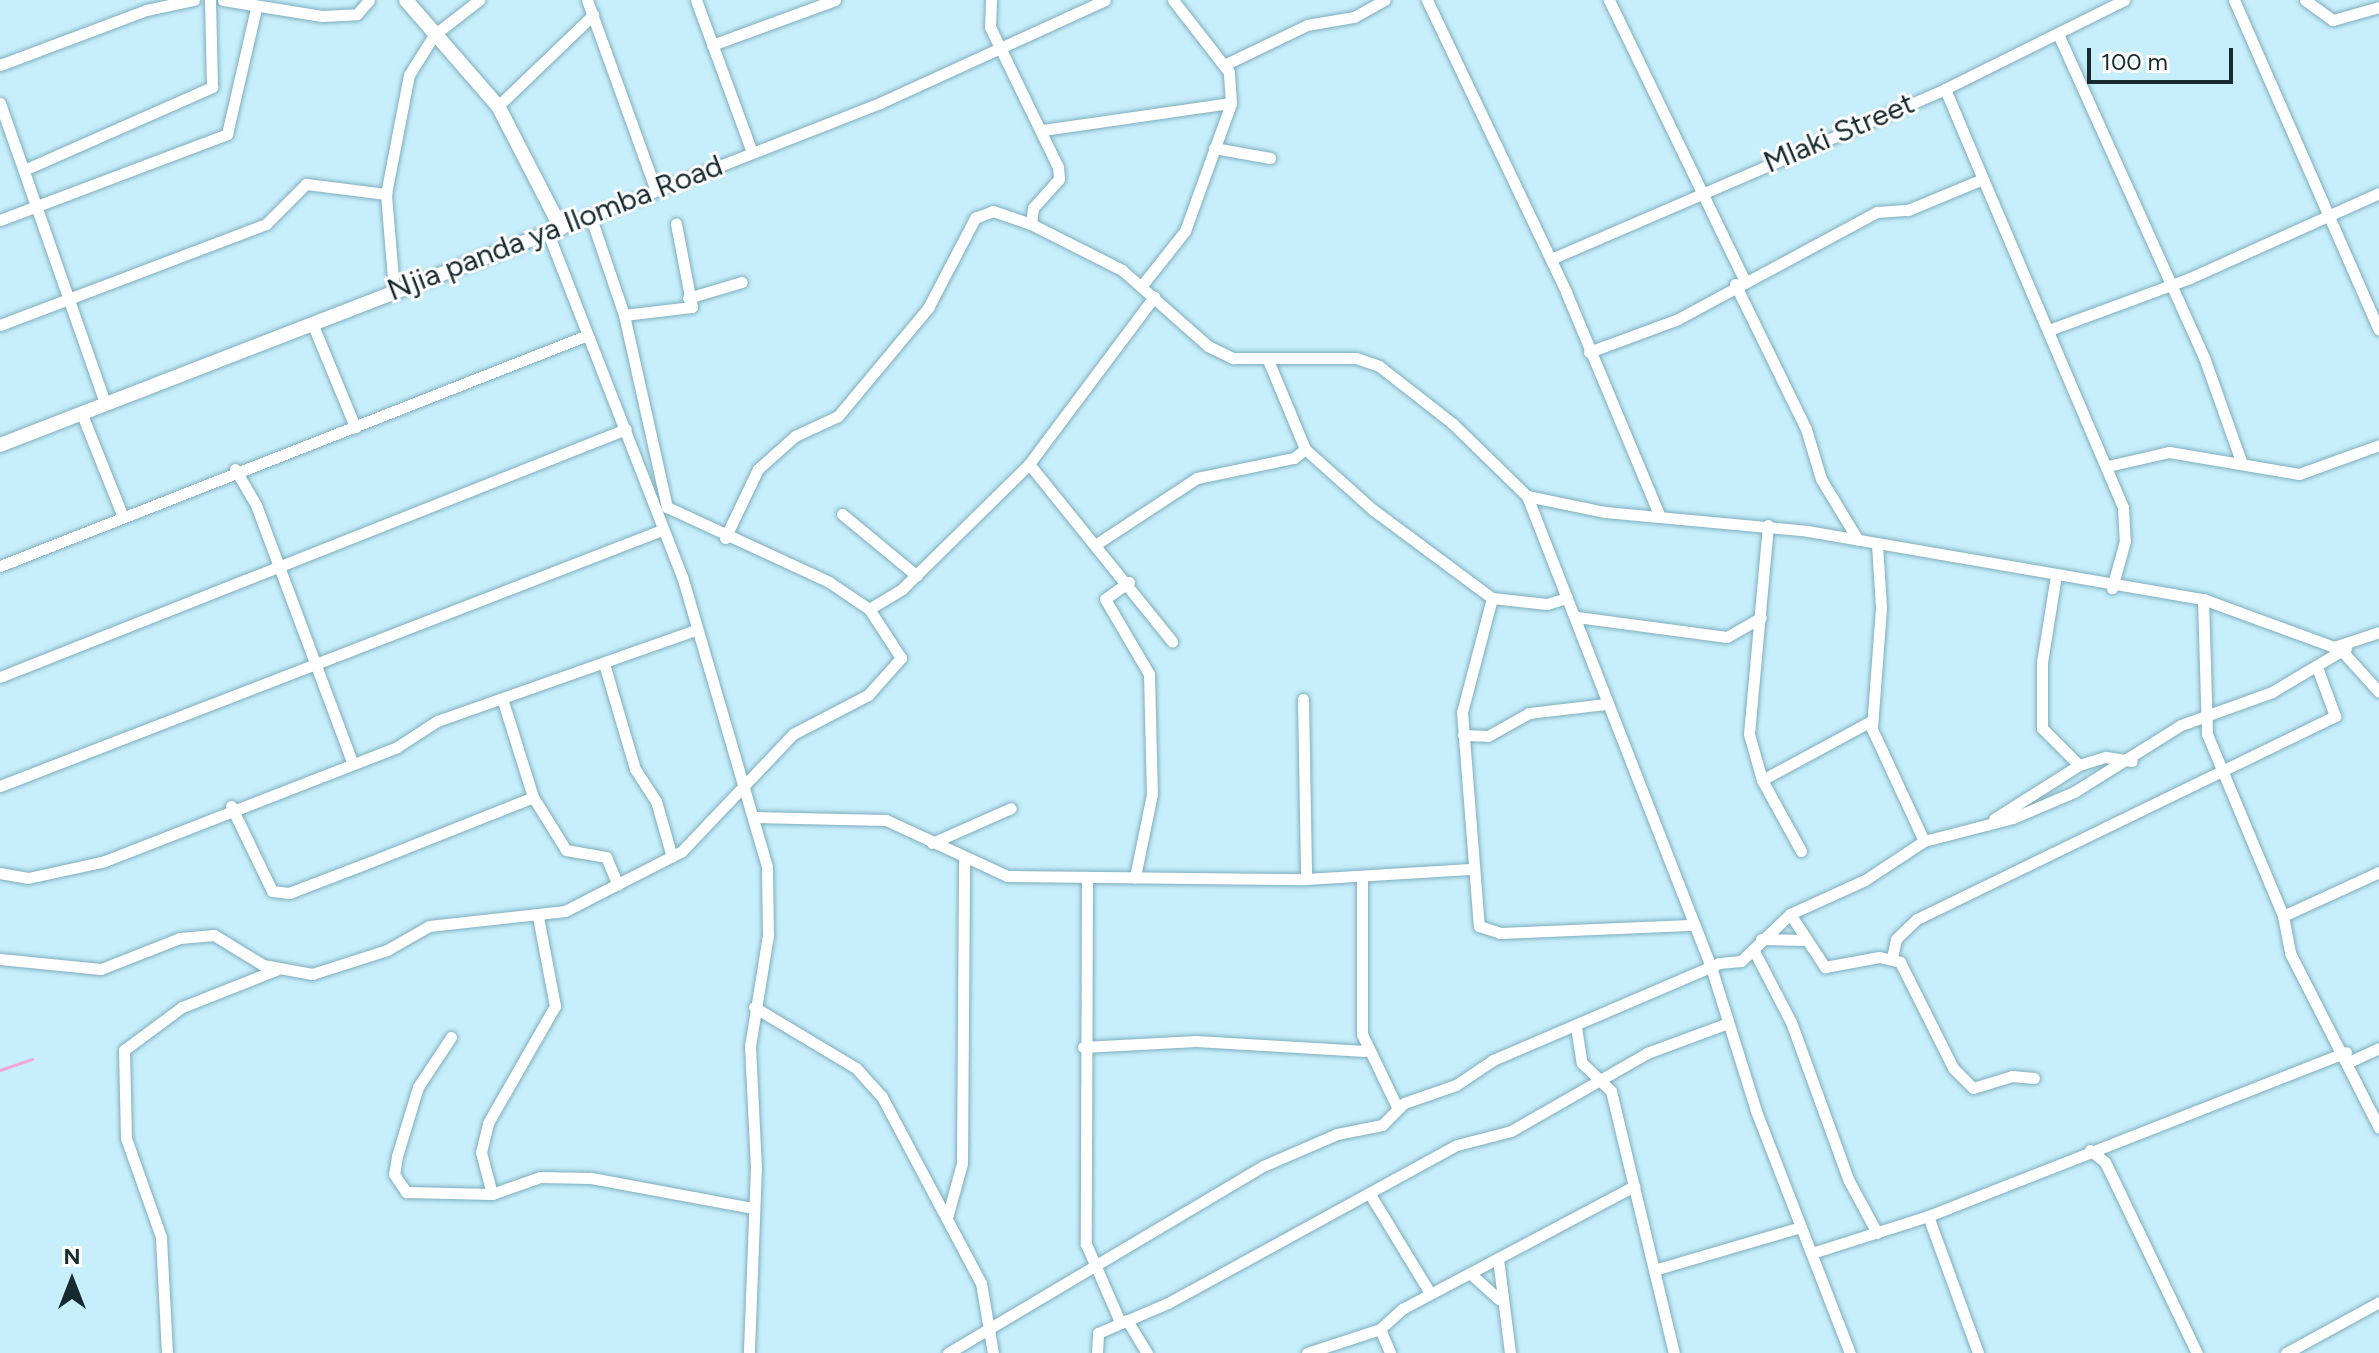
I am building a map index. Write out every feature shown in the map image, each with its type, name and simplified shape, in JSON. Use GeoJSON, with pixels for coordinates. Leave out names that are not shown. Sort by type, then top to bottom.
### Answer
{"type":"FeatureCollection","features":[{"type":"Feature","properties":{"kind":"main road"},"geometry":{"type":"LineString","coordinates":[[406,0],[498,106],[554,230]]}},
{"type":"Feature","properties":{"kind":"main road","name":"Njia panda ya Ilomba Road"},"geometry":{"type":"LineString","coordinates":[[0,445],[554,230]]}},
{"type":"Feature","properties":{"kind":"street"},"geometry":{"type":"LineString","coordinates":[[0,65],[146,10],[194,0]]}},
{"type":"Feature","properties":{"kind":"street"},"geometry":{"type":"LineString","coordinates":[[24,170],[212,87],[210,0]]}},
{"type":"Feature","properties":{"kind":"street"},"geometry":{"type":"LineString","coordinates":[[223,0],[256,8],[353,14],[369,0]]}},
{"type":"Feature","properties":{"kind":"street"},"geometry":{"type":"LineString","coordinates":[[394,290],[386,194],[409,75],[434,35],[479,0]]}},
{"type":"Feature","properties":{"kind":"street"},"geometry":{"type":"LineString","coordinates":[[587,0],[655,188]]}},
{"type":"Feature","properties":{"kind":"street"},"geometry":{"type":"LineString","coordinates":[[696,0],[752,152]]}},
{"type":"Feature","properties":{"kind":"street"},"geometry":{"type":"LineString","coordinates":[[712,45],[812,4],[835,0]]}},
{"type":"Feature","properties":{"kind":"street"},"geometry":{"type":"LineString","coordinates":[[991,0],[990,27],[1043,130],[1059,179],[1033,208],[1031,224]]}},
{"type":"Feature","properties":{"kind":"street","name":"Njia panda ya Ilomba Road"},"geometry":{"type":"LineString","coordinates":[[554,230],[752,152],[1000,46],[1090,3],[1105,0]]}},
{"type":"Feature","properties":{"kind":"street"},"geometry":{"type":"LineString","coordinates":[[1143,284],[1185,231],[1231,103],[1224,65],[1173,0]]}},
{"type":"Feature","properties":{"kind":"street"},"geometry":{"type":"LineString","coordinates":[[1224,65],[1300,27],[1354,17],[1385,0]]}},
{"type":"Feature","properties":{"kind":"street"},"geometry":{"type":"LineString","coordinates":[[1427,0],[1551,259],[1659,514]]}},
{"type":"Feature","properties":{"kind":"street"},"geometry":{"type":"LineString","coordinates":[[1609,0],[1705,192],[1740,282],[1806,429],[1821,479],[1858,540]]}},
{"type":"Feature","properties":{"kind":"street","name":"Mlaki Street"},"geometry":{"type":"LineString","coordinates":[[1551,259],[1945,89],[2124,0]]}},
{"type":"Feature","properties":{"kind":"street"},"geometry":{"type":"LineString","coordinates":[[2234,0],[2379,330]]}},
{"type":"Feature","properties":{"kind":"street"},"geometry":{"type":"LineString","coordinates":[[2305,0],[2333,20],[2379,7]]}},
{"type":"Feature","properties":{"kind":"street"},"geometry":{"type":"LineString","coordinates":[[0,220],[227,134],[256,8]]}},
{"type":"Feature","properties":{"kind":"street"},"geometry":{"type":"LineString","coordinates":[[498,106],[593,15]]}},
{"type":"Feature","properties":{"kind":"street"},"geometry":{"type":"LineString","coordinates":[[2058,34],[2242,464]]}},
{"type":"Feature","properties":{"kind":"street"},"geometry":{"type":"LineString","coordinates":[[1945,89],[2108,466],[2127,524],[2112,588]]}},
{"type":"Feature","properties":{"kind":"street"},"geometry":{"type":"LineString","coordinates":[[0,103],[105,403]]}},
{"type":"Feature","properties":{"kind":"street"},"geometry":{"type":"LineString","coordinates":[[1043,130],[1231,103]]}},
{"type":"Feature","properties":{"kind":"street"},"geometry":{"type":"LineString","coordinates":[[1214,148],[1270,158]]}},
{"type":"Feature","properties":{"kind":"street"},"geometry":{"type":"LineString","coordinates":[[1589,352],[1678,319],[1740,282],[1877,212],[1908,210],[1983,179]]}},
{"type":"Feature","properties":{"kind":"street"},"geometry":{"type":"LineString","coordinates":[[0,325],[266,224],[306,184],[386,194]]}},
{"type":"Feature","properties":{"kind":"street"},"geometry":{"type":"LineString","coordinates":[[2049,330],[2168,285],[2379,193]]}},
{"type":"Feature","properties":{"kind":"street"},"geometry":{"type":"LineString","coordinates":[[725,538],[758,469],[795,436],[838,416],[928,308],[975,218],[993,211],[1031,224],[1143,284],[1208,346],[1233,358],[1356,358],[1379,366],[1452,423],[1527,496],[1577,617],[1606,704],[1690,925],[1711,967],[1801,1227],[1850,1353]]}},
{"type":"Feature","properties":{"kind":"street"},"geometry":{"type":"LineString","coordinates":[[167,1353],[161,1237],[126,1138],[126,1045],[182,1007],[277,969],[332,971],[429,926],[538,917],[618,885],[672,857],[744,790],[793,734],[868,695],[901,658],[869,609],[819,577],[725,538],[667,507],[624,315],[590,215]]}},
{"type":"Feature","properties":{"kind":"street"},"geometry":{"type":"LineString","coordinates":[[624,315],[683,312],[692,307],[676,224]]}},
{"type":"Feature","properties":{"kind":"street"},"geometry":{"type":"LineString","coordinates":[[554,230],[585,336],[626,429],[662,530],[767,867],[768,935],[754,1007],[753,1208],[746,1352]]}},
{"type":"Feature","properties":{"kind":"street"},"geometry":{"type":"LineString","coordinates":[[688,298],[742,282]]}},
{"type":"Feature","properties":{"kind":"street"},"geometry":{"type":"LineString","coordinates":[[869,609],[917,576],[1029,464],[1154,297]]}},
{"type":"Feature","properties":{"kind":"street"},"geometry":{"type":"LineString","coordinates":[[312,323],[355,427]]}},
{"type":"Feature","properties":{"kind":"street"},"geometry":{"type":"LineString","coordinates":[[0,566],[235,469],[355,427],[585,336]]}},
{"type":"Feature","properties":{"kind":"street"},"geometry":{"type":"LineString","coordinates":[[1268,360],[1305,449],[1372,509],[1492,598],[1547,604],[1567,598]]}},
{"type":"Feature","properties":{"kind":"street"},"geometry":{"type":"LineString","coordinates":[[81,412],[123,517]]}},
{"type":"Feature","properties":{"kind":"street"},"geometry":{"type":"LineString","coordinates":[[0,677],[277,562],[626,429]]}},
{"type":"Feature","properties":{"kind":"street"},"geometry":{"type":"LineString","coordinates":[[2108,466],[2162,452],[2299,474],[2379,445]]}},
{"type":"Feature","properties":{"kind":"street"},"geometry":{"type":"LineString","coordinates":[[1098,543],[1197,478],[1294,458],[1305,449]]}},
{"type":"Feature","properties":{"kind":"street"},"geometry":{"type":"LineString","coordinates":[[1029,464],[1098,543],[1172,641]]}},
{"type":"Feature","properties":{"kind":"street"},"geometry":{"type":"LineString","coordinates":[[235,469],[277,562],[351,759]]}},
{"type":"Feature","properties":{"kind":"street"},"geometry":{"type":"LineString","coordinates":[[1527,496],[1553,504],[1768,525],[2056,575],[2112,588],[2203,599],[2344,649],[2379,692]]}},
{"type":"Feature","properties":{"kind":"street"},"geometry":{"type":"LineString","coordinates":[[1539,527],[1553,504]]}},
{"type":"Feature","properties":{"kind":"street"},"geometry":{"type":"LineString","coordinates":[[842,514],[917,576]]}},
{"type":"Feature","properties":{"kind":"street"},"geometry":{"type":"LineString","coordinates":[[1768,525],[1749,734],[1762,780],[1801,851]]}},
{"type":"Feature","properties":{"kind":"street"},"geometry":{"type":"LineString","coordinates":[[0,786],[316,667],[662,530]]}},
{"type":"Feature","properties":{"kind":"street"},"geometry":{"type":"LineString","coordinates":[[1877,544],[1881,608],[1871,721],[1924,841]]}},
{"type":"Feature","properties":{"kind":"street"},"geometry":{"type":"LineString","coordinates":[[2056,575],[2042,662],[2042,728],[2079,765]]}},
{"type":"Feature","properties":{"kind":"street"},"geometry":{"type":"LineString","coordinates":[[1129,582],[1105,599],[1146,662],[1151,685],[1152,794],[1145,859],[1135,877]]}},
{"type":"Feature","properties":{"kind":"street"},"geometry":{"type":"LineString","coordinates":[[1492,598],[1463,735],[1470,869],[1484,931],[1690,925]]}},
{"type":"Feature","properties":{"kind":"street"},"geometry":{"type":"LineString","coordinates":[[2203,599],[2209,712],[2206,729],[2219,768],[2283,916],[2290,953],[2348,1056],[2379,1128]]}},
{"type":"Feature","properties":{"kind":"street"},"geometry":{"type":"LineString","coordinates":[[1577,617],[1733,636],[1758,645]]}},
{"type":"Feature","properties":{"kind":"street"},"geometry":{"type":"LineString","coordinates":[[1733,636],[1761,617]]}},
{"type":"Feature","properties":{"kind":"street"},"geometry":{"type":"LineString","coordinates":[[0,873],[28,878],[105,861],[231,806],[351,759],[503,701],[605,667],[695,630]]}},
{"type":"Feature","properties":{"kind":"street"},"geometry":{"type":"LineString","coordinates":[[948,1353],[1263,1166],[1337,1134],[1382,1125],[1398,1109],[1711,967],[1754,951],[1761,939],[1790,914],[1865,880],[1924,841],[2021,815],[2132,761],[2209,712],[2317,667],[2344,649],[2379,632]]}},
{"type":"Feature","properties":{"kind":"street"},"geometry":{"type":"LineString","coordinates":[[605,667],[635,769],[656,801],[672,857]]}},
{"type":"Feature","properties":{"kind":"street"},"geometry":{"type":"LineString","coordinates":[[2034,1078],[1970,1086],[1892,958],[1896,939],[1917,919],[2219,768],[2337,715],[2317,667]]}},
{"type":"Feature","properties":{"kind":"street"},"geometry":{"type":"LineString","coordinates":[[1303,699],[1306,879]]}},
{"type":"Feature","properties":{"kind":"street"},"geometry":{"type":"LineString","coordinates":[[503,701],[533,797],[566,850],[603,855],[618,885]]}},
{"type":"Feature","properties":{"kind":"street"},"geometry":{"type":"LineString","coordinates":[[1463,735],[1492,735],[1529,713],[1606,704]]}},
{"type":"Feature","properties":{"kind":"street"},"geometry":{"type":"LineString","coordinates":[[1762,780],[1871,721]]}},
{"type":"Feature","properties":{"kind":"street"},"geometry":{"type":"LineString","coordinates":[[1991,822],[2079,765],[2106,757],[2132,761]]}},
{"type":"Feature","properties":{"kind":"street"},"geometry":{"type":"LineString","coordinates":[[231,806],[269,888],[289,893],[533,797]]}},
{"type":"Feature","properties":{"kind":"street"},"geometry":{"type":"LineString","coordinates":[[932,843],[1011,808]]}},
{"type":"Feature","properties":{"kind":"street"},"geometry":{"type":"LineString","coordinates":[[753,817],[873,817],[998,875],[1087,879],[1306,879],[1386,877],[1470,869]]}},
{"type":"Feature","properties":{"kind":"street"},"geometry":{"type":"LineString","coordinates":[[947,1218],[963,1159],[964,861]]}},
{"type":"Feature","properties":{"kind":"street"},"geometry":{"type":"LineString","coordinates":[[2283,916],[2379,872]]}},
{"type":"Feature","properties":{"kind":"street"},"geometry":{"type":"LineString","coordinates":[[1362,877],[1365,1051],[1398,1109]]}},
{"type":"Feature","properties":{"kind":"street"},"geometry":{"type":"LineString","coordinates":[[1363,898],[1386,877]]}},
{"type":"Feature","properties":{"kind":"street"},"geometry":{"type":"LineString","coordinates":[[1087,879],[1083,1047],[1085,1218],[1093,1267],[1124,1321],[1147,1353]]}},
{"type":"Feature","properties":{"kind":"street"},"geometry":{"type":"LineString","coordinates":[[1790,914],[1804,940],[1836,970],[1892,958]]}},
{"type":"Feature","properties":{"kind":"street"},"geometry":{"type":"LineString","coordinates":[[492,1194],[481,1152],[488,1123],[555,1006],[538,917]]}},
{"type":"Feature","properties":{"kind":"street"},"geometry":{"type":"LineString","coordinates":[[0,959],[99,969],[180,938],[214,935],[277,969]]}},
{"type":"Feature","properties":{"kind":"street"},"geometry":{"type":"LineString","coordinates":[[1761,939],[1804,940]]}},
{"type":"Feature","properties":{"kind":"street"},"geometry":{"type":"LineString","coordinates":[[1754,951],[1791,1022],[1849,1181],[1877,1233]]}},
{"type":"Feature","properties":{"kind":"street"},"geometry":{"type":"LineString","coordinates":[[754,1007],[856,1068],[909,1136],[993,1326],[993,1353]]}},
{"type":"Feature","properties":{"kind":"street"},"geometry":{"type":"LineString","coordinates":[[1097,1353],[1095,1335],[1371,1196],[1457,1145],[1511,1131],[1647,1053],[1728,1023]]}},
{"type":"Feature","properties":{"kind":"street"},"geometry":{"type":"LineString","coordinates":[[1576,1027],[1582,1063],[1611,1091],[1674,1353]]}},
{"type":"Feature","properties":{"kind":"street"},"geometry":{"type":"LineString","coordinates":[[451,1037],[418,1087],[394,1174],[417,1195],[492,1194],[540,1177],[591,1178],[753,1208]]}},
{"type":"Feature","properties":{"kind":"street"},"geometry":{"type":"LineString","coordinates":[[1083,1047],[1196,1041],[1365,1051]]}},
{"type":"Feature","properties":{"kind":"street"},"geometry":{"type":"LineString","coordinates":[[1812,1253],[1928,1216],[2106,1144],[2348,1056],[2379,1048]]}},
{"type":"Feature","properties":{"kind":"street"},"geometry":{"type":"LineString","coordinates":[[2105,1162],[2106,1144]]}},
{"type":"Feature","properties":{"kind":"street"},"geometry":{"type":"LineString","coordinates":[[2090,1150],[2105,1162],[2197,1353]]}},
{"type":"Feature","properties":{"kind":"street"},"geometry":{"type":"LineString","coordinates":[[1307,1353],[1380,1329],[1430,1293],[1472,1275],[1623,1197],[1634,1186]]}},
{"type":"Feature","properties":{"kind":"street"},"geometry":{"type":"LineString","coordinates":[[1371,1196],[1430,1293]]}},
{"type":"Feature","properties":{"kind":"street"},"geometry":{"type":"LineString","coordinates":[[1623,1197],[1637,1200]]}},
{"type":"Feature","properties":{"kind":"street"},"geometry":{"type":"LineString","coordinates":[[1928,1216],[1978,1353]]}},
{"type":"Feature","properties":{"kind":"street"},"geometry":{"type":"LineString","coordinates":[[1654,1270],[1801,1227]]}},
{"type":"Feature","properties":{"kind":"street"},"geometry":{"type":"LineString","coordinates":[[1498,1259],[1499,1299],[1510,1353]]}},
{"type":"Feature","properties":{"kind":"street"},"geometry":{"type":"LineString","coordinates":[[1472,1275],[1499,1299]]}},
{"type":"Feature","properties":{"kind":"street"},"geometry":{"type":"LineString","coordinates":[[2286,1353],[2379,1302]]}},
{"type":"Feature","properties":{"kind":"street"},"geometry":{"type":"LineString","coordinates":[[1380,1329],[1390,1353]]}},
{"type":"Feature","properties":{"kind":"waterway"},"geometry":{"type":"LineString","coordinates":[[0,1070],[32,1059]]}}]}
